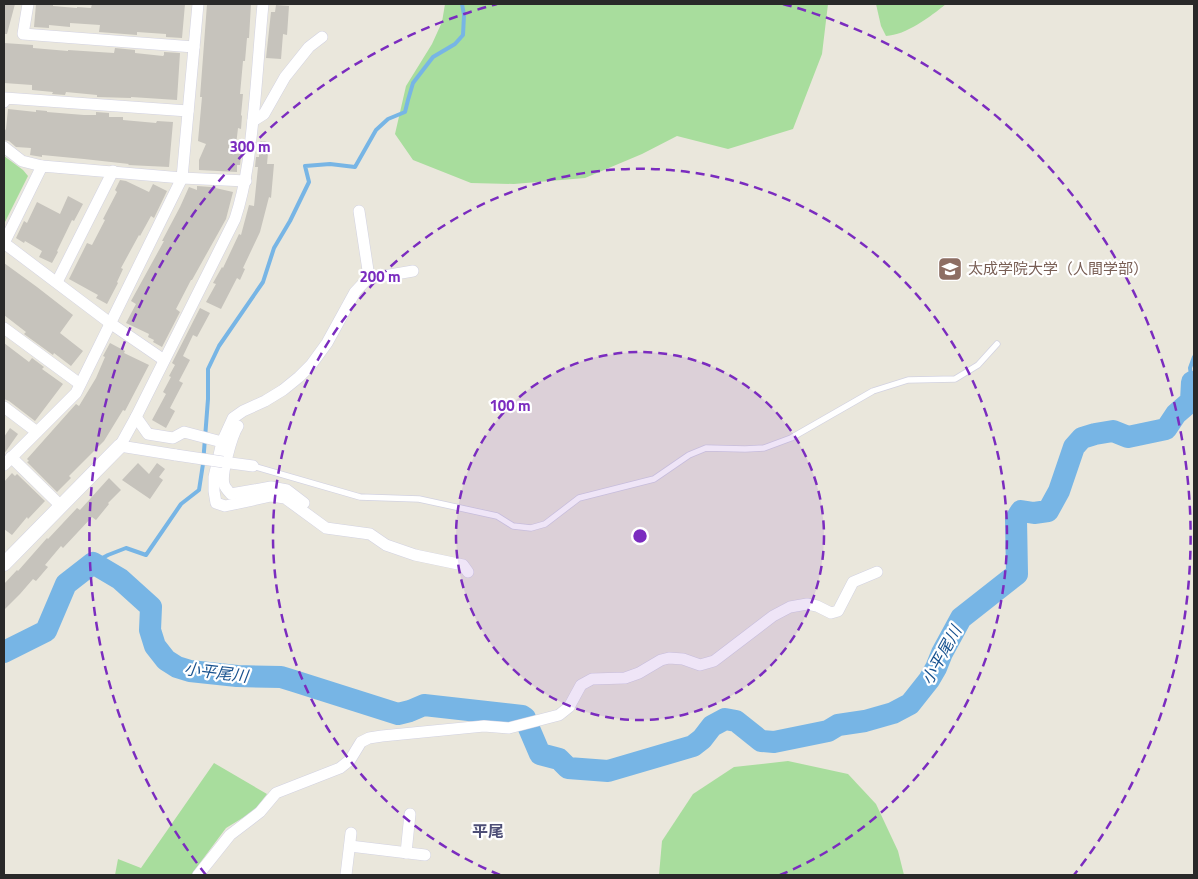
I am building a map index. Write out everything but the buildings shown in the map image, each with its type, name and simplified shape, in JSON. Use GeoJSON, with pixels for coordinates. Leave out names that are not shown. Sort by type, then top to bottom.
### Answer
{"type":"FeatureCollection","features":[{"type":"Feature","properties":{"kind":"street"},"geometry":{"type":"LineString","coordinates":[[28,4],[23,34],[194,47]]}},
{"type":"Feature","properties":{"kind":"street"},"geometry":{"type":"LineString","coordinates":[[61,506],[8,461],[76,393],[182,178],[198,4]]}},
{"type":"Feature","properties":{"kind":"street"},"geometry":{"type":"LineString","coordinates":[[4,564],[120,446],[235,219],[246,180],[263,4]]}},
{"type":"Feature","properties":{"kind":"street"},"geometry":{"type":"LineString","coordinates":[[253,121],[264,114],[285,77],[309,47],[322,37]]}},
{"type":"Feature","properties":{"kind":"street"},"geometry":{"type":"LineString","coordinates":[[4,102],[5,98],[188,111]]}},
{"type":"Feature","properties":{"kind":"street"},"geometry":{"type":"LineString","coordinates":[[4,147],[22,161],[42,166],[182,178],[246,180]]}},
{"type":"Feature","properties":{"kind":"street"},"geometry":{"type":"LineString","coordinates":[[42,166],[4,243],[110,323],[164,360]]}},
{"type":"Feature","properties":{"kind":"street"},"geometry":{"type":"LineString","coordinates":[[57,282],[113,172]]}},
{"type":"Feature","properties":{"kind":"street"},"geometry":{"type":"LineString","coordinates":[[359,210],[369,277]]}},
{"type":"Feature","properties":{"kind":"street"},"geometry":{"type":"LineString","coordinates":[[413,271],[369,277],[355,292],[327,343],[311,365],[283,390],[233,418],[220,442],[214,477],[216,503],[224,506],[271,496],[284,498],[326,528],[370,534],[386,545],[463,565],[468,572]]}},
{"type":"Feature","properties":{"kind":"street"},"geometry":{"type":"LineString","coordinates":[[4,328],[80,384]]}},
{"type":"Feature","properties":{"kind":"street"},"geometry":{"type":"LineString","coordinates":[[311,365],[315,369],[292,390],[266,408],[242,420],[234,432],[224,462],[223,478],[224,486],[231,494],[271,486],[287,490],[322,516],[326,528]]}},
{"type":"Feature","properties":{"kind":"street"},"geometry":{"type":"LineString","coordinates":[[4,408],[37,432]]}},
{"type":"Feature","properties":{"kind":"street"},"geometry":{"type":"LineString","coordinates":[[136,417],[148,434],[173,438],[184,432],[220,442]]}},
{"type":"Feature","properties":{"kind":"street"},"geometry":{"type":"LineString","coordinates":[[120,446],[253,466]]}},
{"type":"Feature","properties":{"kind":"street"},"geometry":{"type":"LineString","coordinates":[[198,875],[230,835],[260,812],[276,793],[340,768],[350,760],[360,742],[382,736],[484,726],[509,728],[559,715],[569,707],[581,686],[592,679],[625,678],[639,673],[660,660],[669,658],[683,659],[700,664],[714,660],[773,616],[790,607],[807,604],[817,606],[831,613],[838,611],[853,582],[877,572]]}},
{"type":"Feature","properties":{"kind":"street"},"geometry":{"type":"LineString","coordinates":[[406,853],[410,814]]}},
{"type":"Feature","properties":{"kind":"street"},"geometry":{"type":"LineString","coordinates":[[346,875],[351,833]]}},
{"type":"Feature","properties":{"kind":"street"},"geometry":{"type":"LineString","coordinates":[[350,846],[425,855]]}},
{"type":"Feature","properties":{"kind":"lane"},"geometry":{"type":"LineString","coordinates":[[253,466],[360,497],[419,499],[497,516],[513,526],[531,528],[545,524],[579,498],[654,479],[689,455],[706,448],[764,448],[791,438],[873,391],[908,380],[954,379],[978,366],[997,344]]}},
{"type":"Feature","properties":{"kind":"green space"},"geometry":{"type":"Polygon","coordinates":[[[445,4],[828,4],[822,54],[793,129],[728,149],[677,136],[642,154],[585,178],[514,184],[471,183],[413,160],[395,134],[406,86],[432,44],[442,22],[445,4]]]}},
{"type":"Feature","properties":{"kind":"green space"},"geometry":{"type":"Polygon","coordinates":[[[876,4],[946,4],[910,29],[886,36],[881,26],[876,4]]]}},
{"type":"Feature","properties":{"kind":"green space"},"geometry":{"type":"Polygon","coordinates":[[[4,156],[28,176],[4,224],[4,156]]]}},
{"type":"Feature","properties":{"kind":"green space"},"geometry":{"type":"Polygon","coordinates":[[[788,761],[848,774],[876,804],[898,851],[904,875],[659,875],[662,841],[693,794],[734,767],[788,761]]]}},
{"type":"Feature","properties":{"kind":"green space"},"geometry":{"type":"Polygon","coordinates":[[[214,763],[267,794],[254,811],[226,828],[191,875],[115,875],[118,859],[141,868],[214,763]]]}},
{"type":"Feature","properties":{"kind":"waterway"},"geometry":{"type":"LineString","coordinates":[[93,563],[126,548],[146,555],[181,504],[199,490],[208,399],[208,369],[219,346],[263,282],[274,248],[309,182],[305,166],[330,164],[355,167],[376,130],[388,119],[405,112],[413,83],[433,57],[455,44],[463,35],[464,15],[462,4]]}},
{"type":"Feature","properties":{"kind":"waterway"},"geometry":{"type":"LineString","coordinates":[[1192,382],[1190,368],[1194,357]]}},
{"type":"Feature","properties":{"kind":"waterway","name":"小平尾川"},"geometry":{"type":"LineString","coordinates":[[528,726],[540,754],[559,759],[568,768],[608,771],[693,746],[702,739],[712,726],[725,719],[736,721],[761,741],[774,742],[828,731],[838,725],[865,721],[893,713],[910,704],[929,680],[961,618],[1017,574],[1016,519],[1021,511],[1034,513],[1048,511],[1059,491],[1074,447],[1082,438],[1113,431],[1128,437],[1166,429],[1176,414],[1191,401],[1192,382],[1194,382]]}},
{"type":"Feature","properties":{"kind":"waterway","name":"小平尾川"},"geometry":{"type":"LineString","coordinates":[[4,652],[46,631],[66,584],[93,563],[120,579],[151,607],[150,630],[155,646],[166,660],[177,667],[190,671],[237,676],[281,677],[398,714],[424,705],[522,716],[525,718]]}},
{"type":"Feature","properties":{"kind":"place","name":"太成学院大学（人間学部）"},"geometry":{"type":"Point","coordinates":[950,269]}},
{"type":"Feature","properties":{"kind":"district","name":"平尾"},"geometry":{"type":"Point","coordinates":[488,831]}}]}
